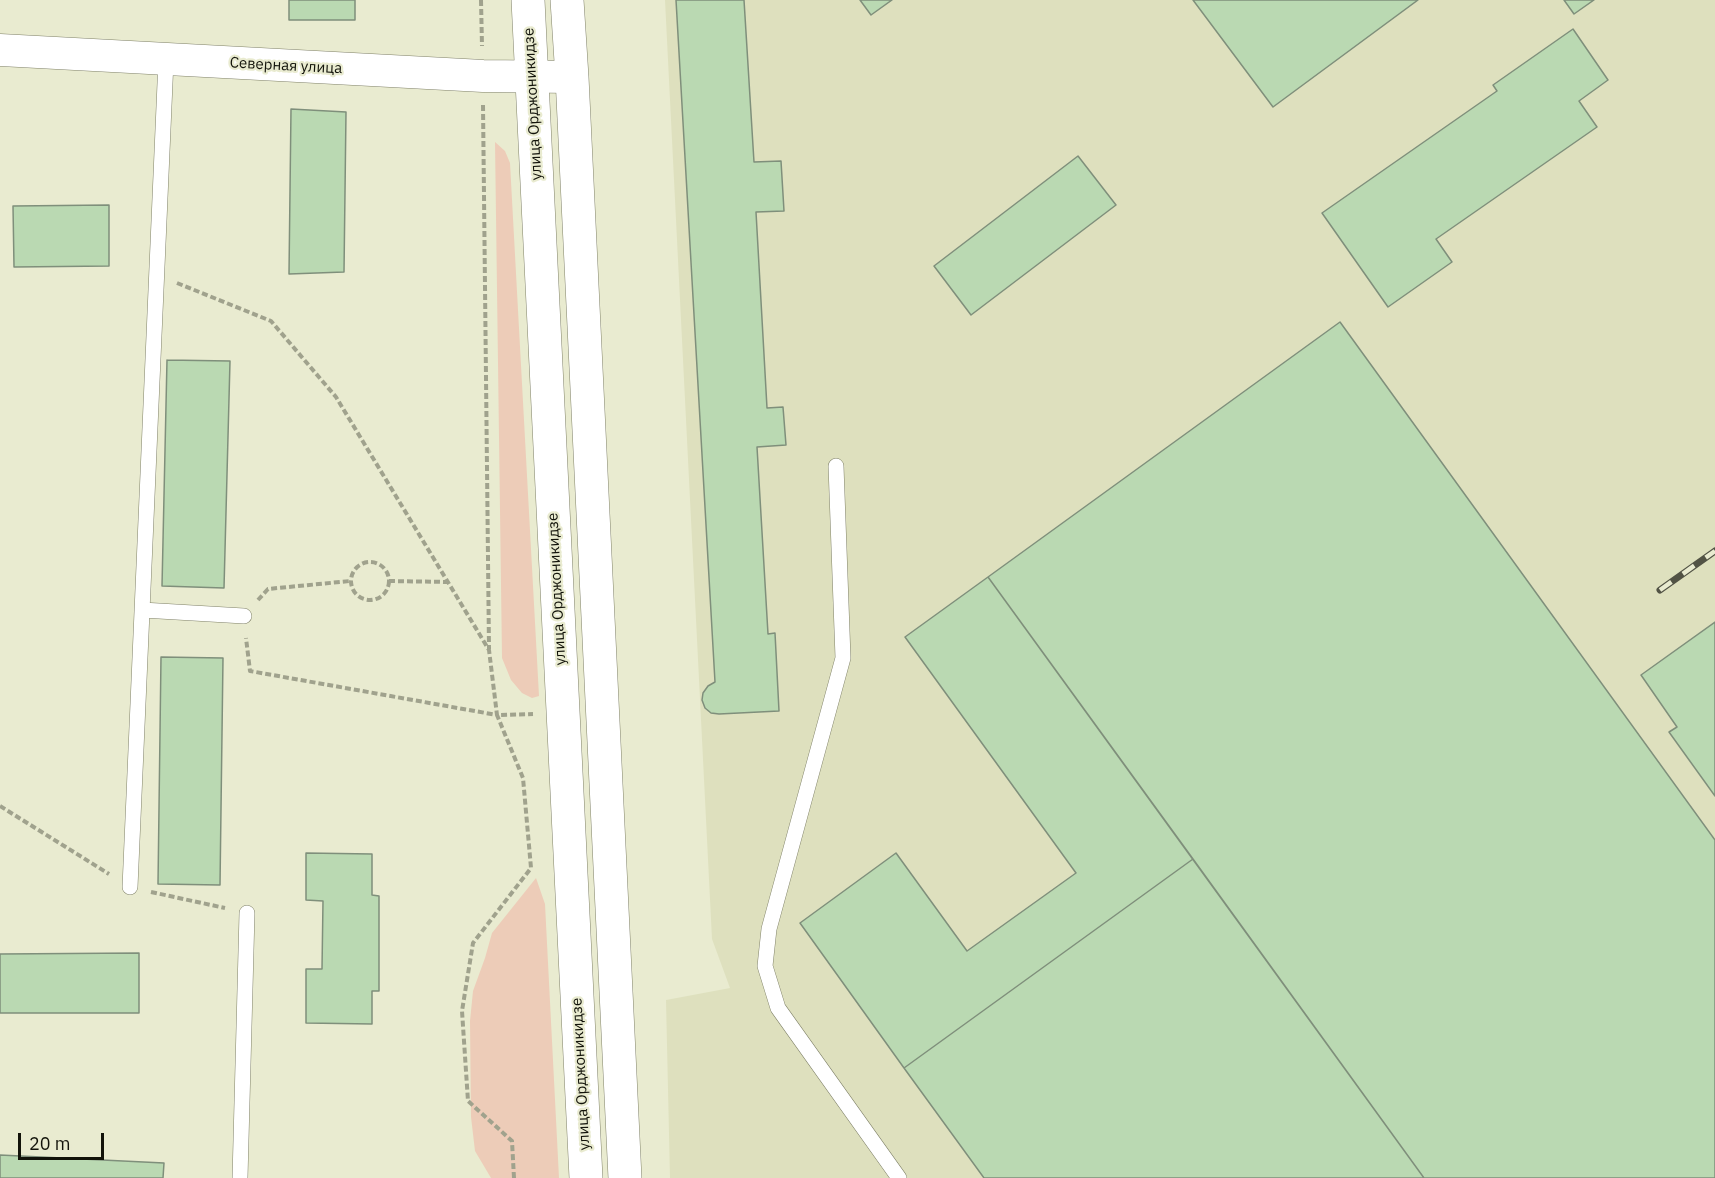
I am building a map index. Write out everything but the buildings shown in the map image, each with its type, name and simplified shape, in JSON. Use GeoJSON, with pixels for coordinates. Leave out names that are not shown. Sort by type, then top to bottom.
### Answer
{"type":"FeatureCollection","features":[{"type":"Feature","properties":{"kind":"main road","name":"улица Орджоникидзе"},"geometry":{"type":"LineString","coordinates":[[528,0],[586,1178]]}},
{"type":"Feature","properties":{"kind":"main road"},"geometry":{"type":"LineString","coordinates":[[567,0],[624,1178]]}},
{"type":"Feature","properties":{"kind":"street","name":"Северная улица"},"geometry":{"type":"LineString","coordinates":[[0,50],[483,76],[572,77]]}},
{"type":"Feature","properties":{"kind":"lane"},"geometry":{"type":"LineString","coordinates":[[130,887],[166,60]]}},
{"type":"Feature","properties":{"kind":"lane"},"geometry":{"type":"LineString","coordinates":[[836,466],[843,658],[769,929],[765,966],[778,1008],[899,1178]]}},
{"type":"Feature","properties":{"kind":"lane"},"geometry":{"type":"LineString","coordinates":[[142,609],[244,616]]}},
{"type":"Feature","properties":{"kind":"lane"},"geometry":{"type":"LineString","coordinates":[[240,1178],[247,913]]}},
{"type":"Feature","properties":{"kind":"path"},"geometry":{"type":"LineString","coordinates":[[350,581],[268,589],[244,616],[250,671],[497,715],[489,650],[481,0]]}},
{"type":"Feature","properties":{"kind":"path"},"geometry":{"type":"LineString","coordinates":[[157,275],[271,321],[336,397],[489,650]]}},
{"type":"Feature","properties":{"kind":"path"},"geometry":{"type":"LineString","coordinates":[[373,562],[384,568],[389,581],[386,592],[376,600],[370,601],[354,594],[350,581],[351,575],[360,564],[373,562]]}},
{"type":"Feature","properties":{"kind":"path"},"geometry":{"type":"LineString","coordinates":[[389,581],[448,582]]}},
{"type":"Feature","properties":{"kind":"path"},"geometry":{"type":"LineString","coordinates":[[0,806],[130,887],[247,913]]}},
{"type":"Feature","properties":{"kind":"shaded area"},"geometry":{"type":"Polygon","coordinates":[[[665,0],[1715,0],[1715,1178],[670,1178],[666,1000],[730,988],[712,939],[665,0]]]}},
{"type":"Feature","properties":{"kind":"shaded area"},"geometry":{"type":"Polygon","coordinates":[[[495,142],[505,151],[510,163],[539,696],[532,698],[522,693],[511,680],[502,658],[495,142]]]}},
{"type":"Feature","properties":{"kind":"shaded area"},"geometry":{"type":"Polygon","coordinates":[[[536,878],[545,904],[559,1178],[491,1178],[475,1151],[471,1117],[470,1021],[473,991],[492,933],[536,878]]]}},
{"type":"Feature","properties":{"kind":"railway"},"geometry":{"type":"LineString","coordinates":[[1660,590],[1715,551]]}}]}
